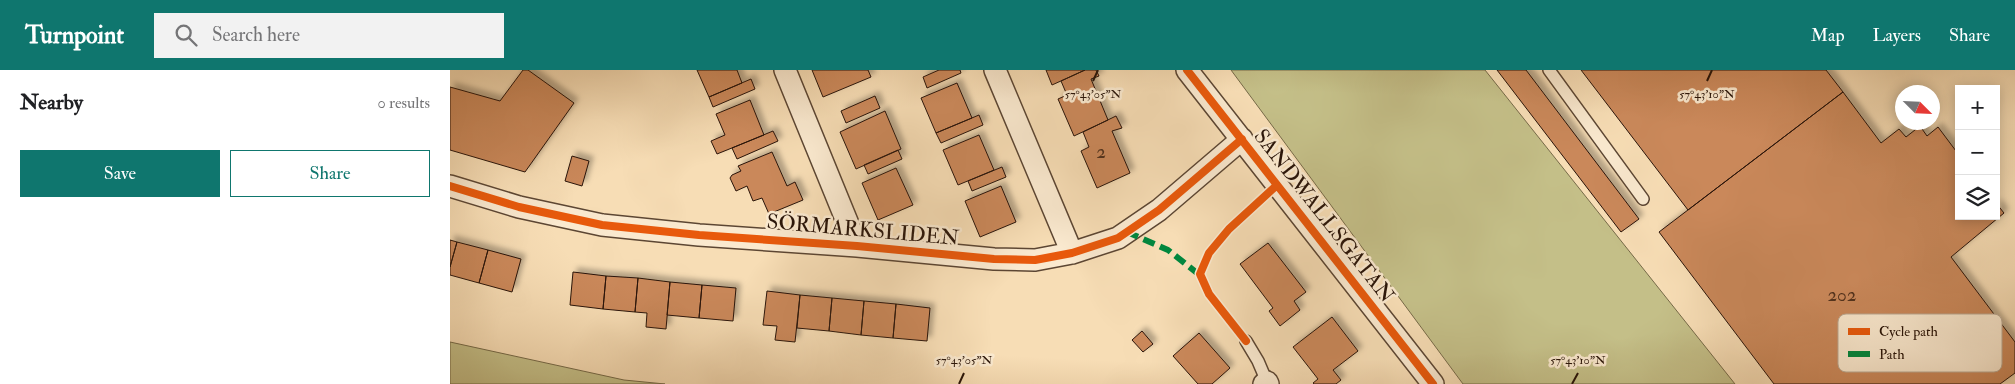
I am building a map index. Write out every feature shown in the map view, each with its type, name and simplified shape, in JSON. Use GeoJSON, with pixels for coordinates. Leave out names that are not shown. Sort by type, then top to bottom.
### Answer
{"type":"FeatureCollection","features":[{"type":"Feature","properties":{"kind":"street"},"geometry":{"type":"LineString","coordinates":[[785,70],[857,246]]}},
{"type":"Feature","properties":{"kind":"street"},"geometry":{"type":"LineString","coordinates":[[995,70],[1072,253]]}},
{"type":"Feature","properties":{"kind":"street","name":"SANDWALLSGATAN"},"geometry":{"type":"LineString","coordinates":[[1186,70],[1433,384]]}},
{"type":"Feature","properties":{"kind":"street","name":"SÖRMARKSLIDEN"},"geometry":{"type":"LineString","coordinates":[[450,186],[519,207],[602,224],[699,235],[857,246],[994,259],[1035,260],[1072,253],[1122,235],[1159,210],[1242,140]]}},
{"type":"Feature","properties":{"kind":"lane"},"geometry":{"type":"LineString","coordinates":[[1549,70],[1643,199]]}},
{"type":"Feature","properties":{"kind":"lane"},"geometry":{"type":"LineString","coordinates":[[1246,341],[1258,361],[1266,383]]}},
{"type":"Feature","properties":{"kind":"shaded area"},"geometry":{"type":"Polygon","coordinates":[[[1231,70],[1485,70],[1735,384],[1463,384],[1231,70]]]}},
{"type":"Feature","properties":{"kind":"shaded area"},"geometry":{"type":"Polygon","coordinates":[[[450,342],[624,380],[665,384],[450,384],[450,342]]]}},
{"type":"Feature","properties":{"kind":"building"},"geometry":{"type":"Polygon","coordinates":[[[523,70],[528,70],[574,103],[525,172],[450,150],[450,87],[500,101],[523,70]]]}},
{"type":"Feature","properties":{"kind":"building"},"geometry":{"type":"Polygon","coordinates":[[[697,70],[737,70],[742,83],[709,97],[697,70]]]}},
{"type":"Feature","properties":{"kind":"building"},"geometry":{"type":"Polygon","coordinates":[[[812,70],[868,70],[871,77],[823,97],[812,70]]]}},
{"type":"Feature","properties":{"kind":"building"},"geometry":{"type":"Polygon","coordinates":[[[939,70],[960,70],[961,73],[927,88],[923,77],[939,70]]]}},
{"type":"Feature","properties":{"kind":"building"},"geometry":{"type":"Polygon","coordinates":[[[1046,70],[1085,70],[1052,85],[1046,70]]]}},
{"type":"Feature","properties":{"kind":"building"},"geometry":{"type":"Polygon","coordinates":[[[1085,70],[1096,70],[1099,76],[1091,79],[1108,120],[1074,136],[1058,99],[1067,95],[1061,81],[1085,70]]]}},
{"type":"Feature","properties":{"kind":"building"},"geometry":{"type":"Polygon","coordinates":[[[1497,70],[1526,70],[1639,219],[1621,232],[1497,70]]]}},
{"type":"Feature","properties":{"kind":"building"},"geometry":{"type":"Polygon","coordinates":[[[1581,70],[1826,70],[1843,92],[1688,210],[1581,70]]]}},
{"type":"Feature","properties":{"kind":"building"},"geometry":{"type":"Polygon","coordinates":[[[751,79],[755,89],[713,107],[709,97],[751,79]]]}},
{"type":"Feature","properties":{"kind":"building"},"geometry":{"type":"Polygon","coordinates":[[[957,83],[972,118],[936,133],[921,98],[957,83]]]}},
{"type":"Feature","properties":{"kind":"building"},"geometry":{"type":"Polygon","coordinates":[[[1843,92],[1881,143],[1898,130],[1906,137],[1915,130],[1923,130],[1927,136],[1934,130],[1940,130],[1955,150],[1955,220],[1996,220],[1951,257],[1994,314],[1838,314],[1838,372],[2002,372],[2002,325],[2015,342],[2015,373],[2000,384],[1774,384],[1659,232],[1843,92]]]}},
{"type":"Feature","properties":{"kind":"building"},"geometry":{"type":"Polygon","coordinates":[[[875,96],[880,108],[846,123],[841,111],[875,96]]]}},
{"type":"Feature","properties":{"kind":"building"},"geometry":{"type":"Polygon","coordinates":[[[750,100],[764,135],[717,154],[711,141],[725,135],[716,114],[750,100]]]}},
{"type":"Feature","properties":{"kind":"building"},"geometry":{"type":"Polygon","coordinates":[[[885,111],[901,149],[856,169],[840,132],[885,111]]]}},
{"type":"Feature","properties":{"kind":"building"},"geometry":{"type":"Polygon","coordinates":[[[979,115],[983,125],[941,143],[936,133],[979,115]]]}},
{"type":"Feature","properties":{"kind":"building"},"geometry":{"type":"Polygon","coordinates":[[[1116,116],[1122,128],[1112,131],[1130,173],[1097,188],[1081,151],[1089,147],[1083,132],[1116,116]]]}},
{"type":"Feature","properties":{"kind":"building"},"geometry":{"type":"Polygon","coordinates":[[[773,131],[778,141],[737,159],[732,148],[773,131]]]}},
{"type":"Feature","properties":{"kind":"building"},"geometry":{"type":"Polygon","coordinates":[[[979,135],[994,170],[958,185],[943,150],[979,135]]]}},
{"type":"Feature","properties":{"kind":"building"},"geometry":{"type":"Polygon","coordinates":[[[898,150],[902,159],[868,174],[864,165],[898,150]]]}},
{"type":"Feature","properties":{"kind":"building"},"geometry":{"type":"Polygon","coordinates":[[[772,152],[787,186],[795,182],[803,200],[769,214],[762,198],[753,201],[747,186],[736,191],[730,178],[741,171],[738,166],[772,152]]]}},
{"type":"Feature","properties":{"kind":"building"},"geometry":{"type":"Polygon","coordinates":[[[572,156],[589,161],[582,186],[565,181],[572,156]]]}},
{"type":"Feature","properties":{"kind":"building"},"geometry":{"type":"Polygon","coordinates":[[[1002,167],[1006,177],[972,191],[968,181],[1002,167]]]}},
{"type":"Feature","properties":{"kind":"building"},"geometry":{"type":"Polygon","coordinates":[[[896,168],[913,205],[878,220],[862,183],[896,168]]]}},
{"type":"Feature","properties":{"kind":"building"},"geometry":{"type":"Polygon","coordinates":[[[1001,186],[1016,222],[980,237],[965,201],[1001,186]]]}},
{"type":"Feature","properties":{"kind":"building"},"geometry":{"type":"Polygon","coordinates":[[[2000,208],[2004,213],[2000,216],[2000,208]]]}},
{"type":"Feature","properties":{"kind":"building"},"geometry":{"type":"Polygon","coordinates":[[[450,240],[457,242],[450,267],[450,240]]]}},
{"type":"Feature","properties":{"kind":"building"},"geometry":{"type":"Polygon","coordinates":[[[457,242],[488,250],[479,283],[450,275],[450,267],[457,242]]]}},
{"type":"Feature","properties":{"kind":"building"},"geometry":{"type":"Polygon","coordinates":[[[1268,243],[1306,292],[1294,301],[1300,310],[1280,326],[1269,311],[1273,308],[1240,264],[1268,243]]]}},
{"type":"Feature","properties":{"kind":"building"},"geometry":{"type":"Polygon","coordinates":[[[488,250],[521,259],[512,292],[479,283],[488,250]]]}},
{"type":"Feature","properties":{"kind":"building"},"geometry":{"type":"Polygon","coordinates":[[[573,272],[606,276],[603,309],[570,305],[573,272]]]}},
{"type":"Feature","properties":{"kind":"building"},"geometry":{"type":"Polygon","coordinates":[[[606,276],[638,278],[635,312],[603,309],[606,276]]]}},
{"type":"Feature","properties":{"kind":"building"},"geometry":{"type":"Polygon","coordinates":[[[638,278],[670,282],[666,329],[646,327],[647,313],[635,312],[638,278]]]}},
{"type":"Feature","properties":{"kind":"building"},"geometry":{"type":"Polygon","coordinates":[[[670,282],[702,285],[699,318],[667,315],[670,282]]]}},
{"type":"Feature","properties":{"kind":"building"},"geometry":{"type":"Polygon","coordinates":[[[702,285],[736,288],[733,321],[699,318],[702,285]]]}},
{"type":"Feature","properties":{"kind":"building"},"geometry":{"type":"Polygon","coordinates":[[[767,291],[800,295],[795,342],[775,340],[777,326],[763,325],[767,291]]]}},
{"type":"Feature","properties":{"kind":"building"},"geometry":{"type":"Polygon","coordinates":[[[800,295],[832,298],[829,331],[797,328],[800,295]]]}},
{"type":"Feature","properties":{"kind":"building"},"geometry":{"type":"Polygon","coordinates":[[[832,298],[864,301],[861,335],[829,331],[832,298]]]}},
{"type":"Feature","properties":{"kind":"building"},"geometry":{"type":"Polygon","coordinates":[[[864,301],[896,304],[893,338],[861,335],[864,301]]]}},
{"type":"Feature","properties":{"kind":"building"},"geometry":{"type":"Polygon","coordinates":[[[896,304],[930,308],[927,341],[893,338],[896,304]]]}},
{"type":"Feature","properties":{"kind":"building"},"geometry":{"type":"Polygon","coordinates":[[[1332,317],[1358,351],[1333,370],[1341,380],[1336,384],[1314,384],[1318,379],[1293,347],[1332,317]]]}},
{"type":"Feature","properties":{"kind":"building"},"geometry":{"type":"Polygon","coordinates":[[[1142,331],[1153,344],[1143,352],[1132,340],[1142,331]]]}},
{"type":"Feature","properties":{"kind":"building"},"geometry":{"type":"Polygon","coordinates":[[[1199,333],[1230,368],[1212,384],[1198,384],[1173,356],[1199,333]]]}},
{"type":"Feature","properties":{"kind":"marked path"},"geometry":{"type":"LineString","coordinates":[[1127,232],[1168,250],[1201,276]]}},
{"type":"Feature","properties":{"kind":"cycle path"},"geometry":{"type":"LineString","coordinates":[[1187,70],[1433,384]]}},
{"type":"Feature","properties":{"kind":"cycle path"},"geometry":{"type":"LineString","coordinates":[[450,186],[519,207],[602,225],[699,235],[857,246],[994,259],[1035,260],[1072,253],[1118,238],[1159,210],[1242,139]]}},
{"type":"Feature","properties":{"kind":"cycle path"},"geometry":{"type":"LineString","coordinates":[[1246,341],[1209,294],[1200,274],[1209,253],[1229,229],[1277,185]]}}]}
